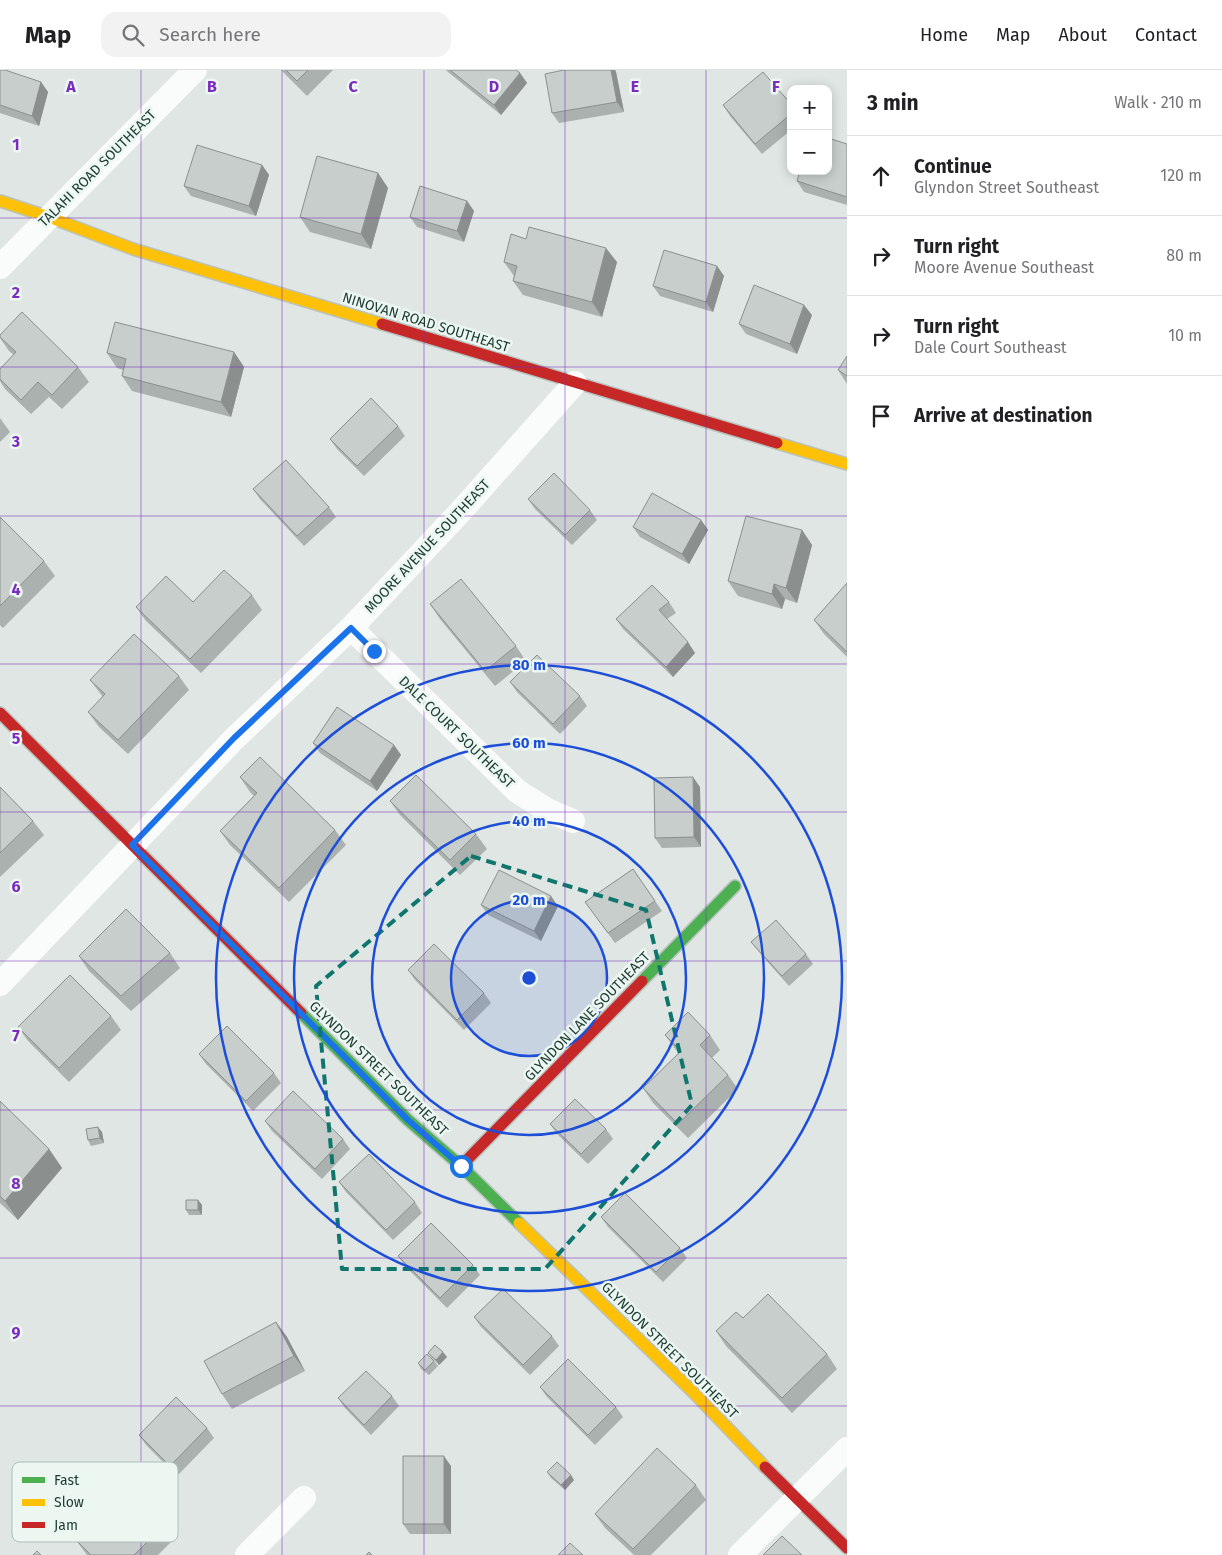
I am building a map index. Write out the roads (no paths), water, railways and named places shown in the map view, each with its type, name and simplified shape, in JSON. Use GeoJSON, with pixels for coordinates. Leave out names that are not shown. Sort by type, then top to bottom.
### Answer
{"type":"FeatureCollection","features":[{"type":"Feature","properties":{"kind":"street","name":"TALAHI ROAD SOUTHEAST"},"geometry":{"type":"LineString","coordinates":[[0,267],[195,70]]}},
{"type":"Feature","properties":{"kind":"street","name":"NINOVAN ROAD SOUTHEAST"},"geometry":{"type":"LineString","coordinates":[[0,201],[134,249],[847,464]]}},
{"type":"Feature","properties":{"kind":"street","name":"MOORE AVENUE SOUTHEAST"},"geometry":{"type":"LineString","coordinates":[[0,984],[234,738],[351,628],[461,511],[575,383]]}},
{"type":"Feature","properties":{"kind":"street","name":"DALE COURT SOUTHEAST"},"geometry":{"type":"LineString","coordinates":[[351,628],[518,791],[547,810],[574,821]]}},
{"type":"Feature","properties":{"kind":"street","name":"GLYNDON STREET SOUTHEAST"},"geometry":{"type":"LineString","coordinates":[[0,713],[408,1120],[461,1166],[692,1391],[796,1499],[847,1548]]}},
{"type":"Feature","properties":{"kind":"street","name":"GLYNDON LANE SOUTHEAST"},"geometry":{"type":"LineString","coordinates":[[461,1166],[735,886]]}},
{"type":"Feature","properties":{"kind":"street"},"geometry":{"type":"LineString","coordinates":[[740,1555],[847,1449]]}},
{"type":"Feature","properties":{"kind":"street"},"geometry":{"type":"LineString","coordinates":[[248,1555],[304,1498]]}}]}
